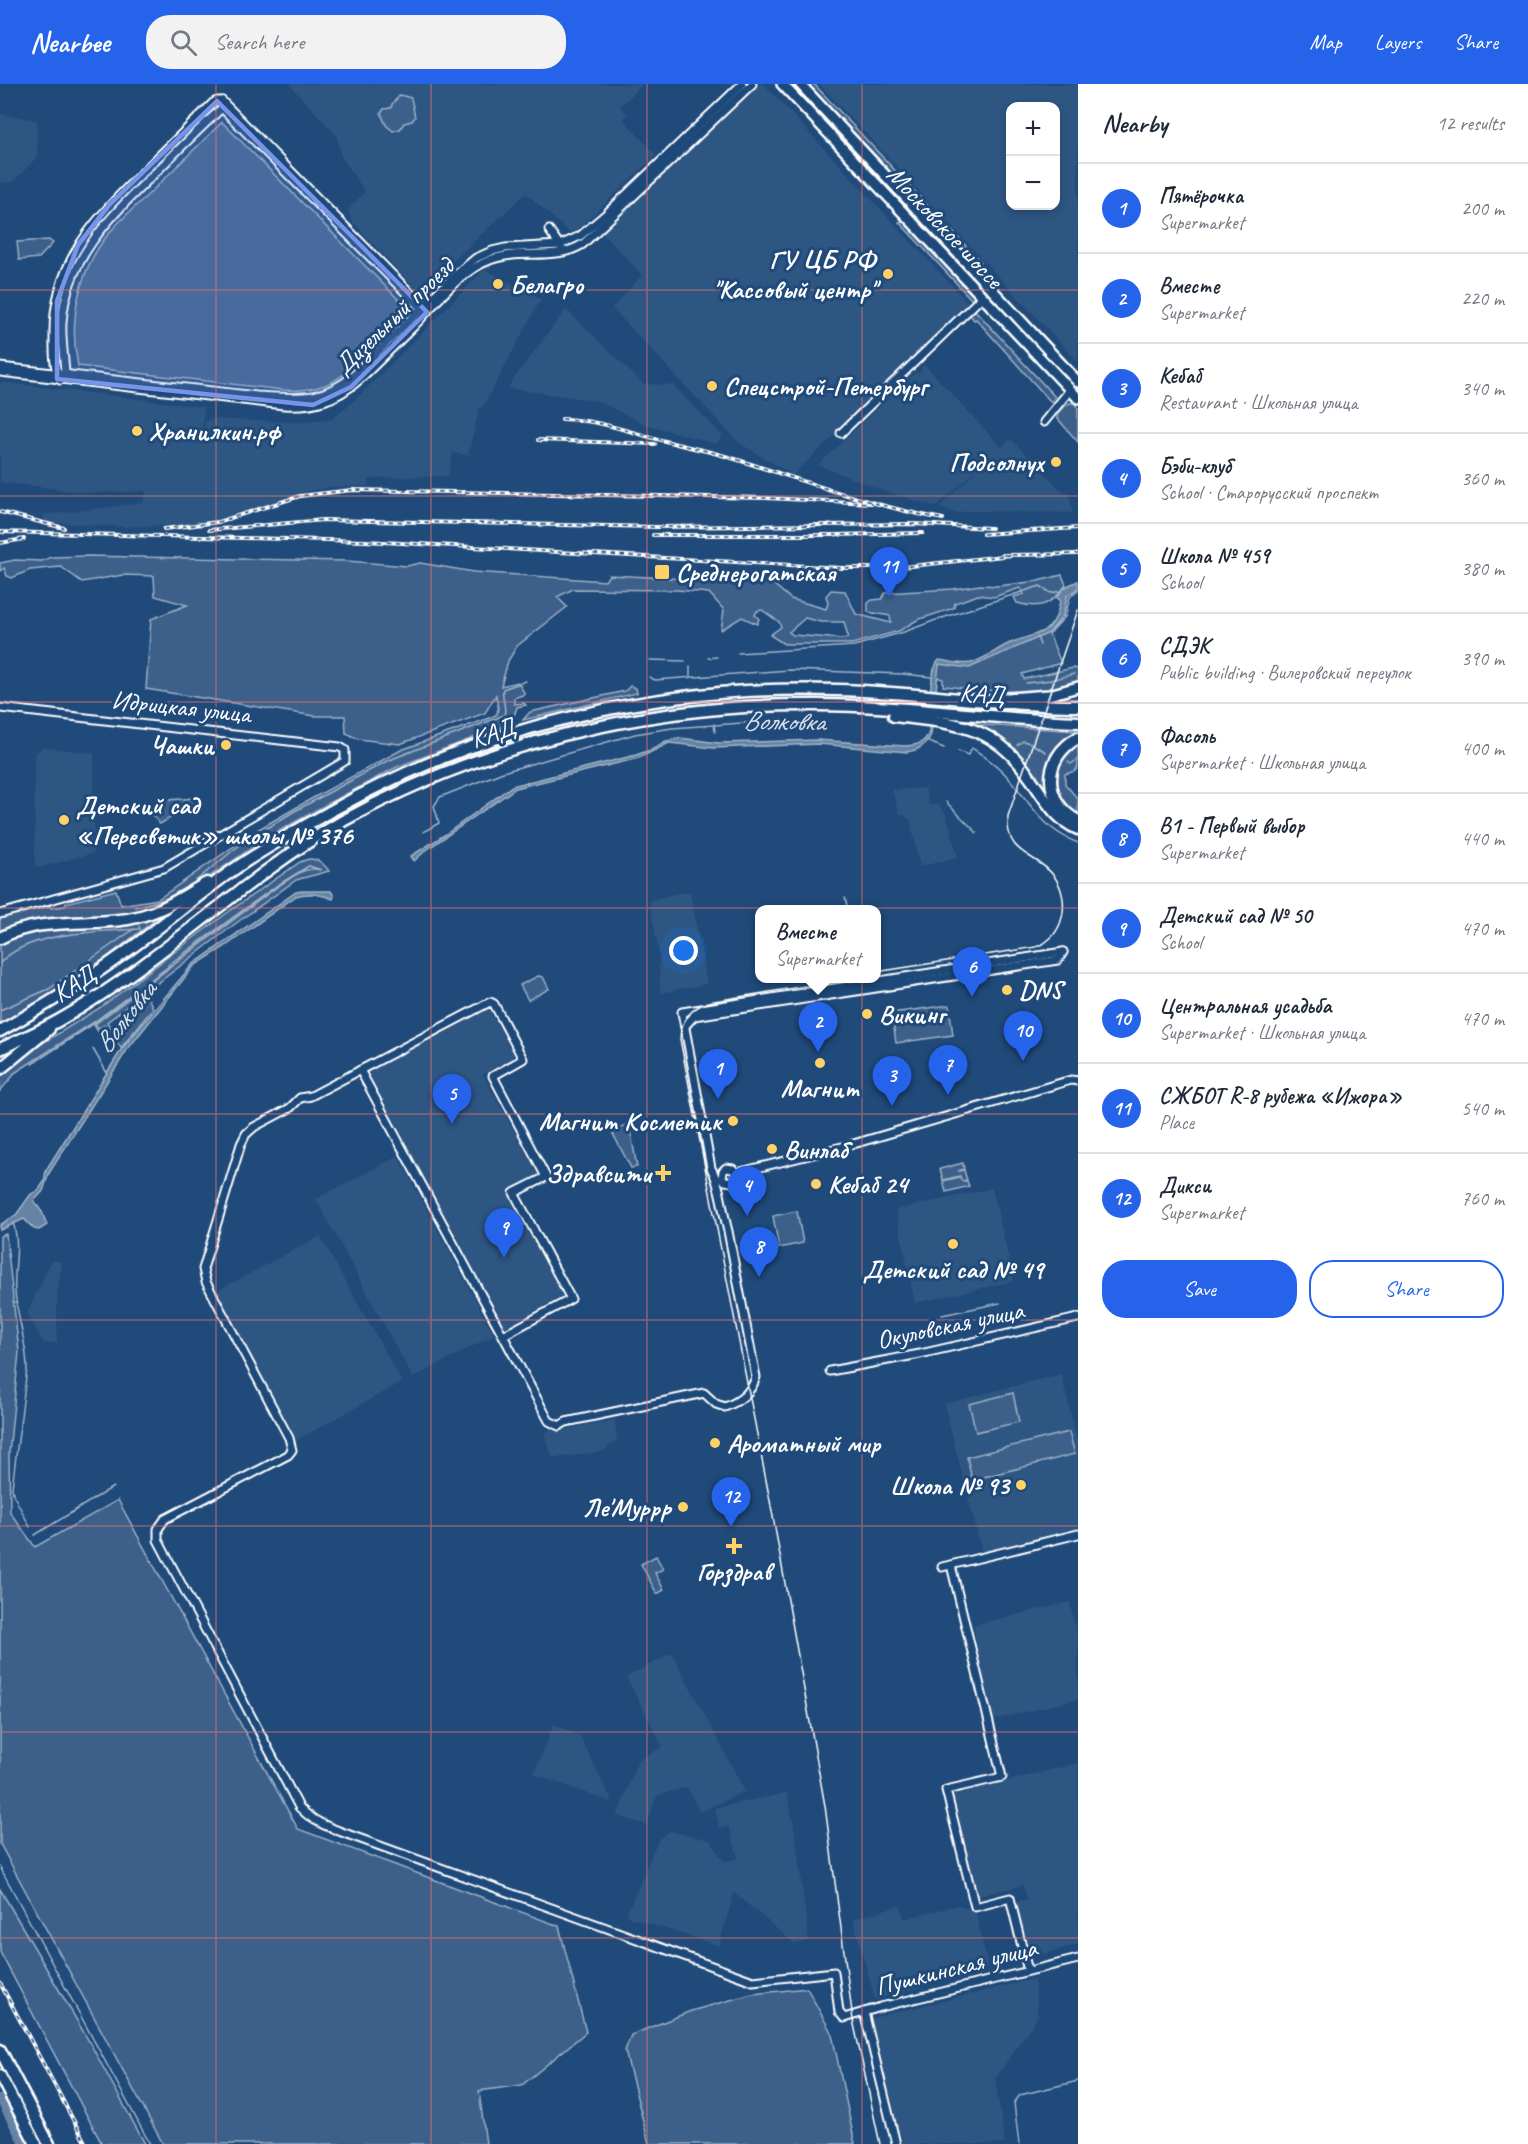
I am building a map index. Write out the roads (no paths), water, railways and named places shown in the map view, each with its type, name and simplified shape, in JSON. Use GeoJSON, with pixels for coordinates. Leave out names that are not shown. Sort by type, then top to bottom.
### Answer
{"type":"FeatureCollection","features":[{"type":"Feature","properties":{"kind":"highway","name":"КАД"},"geometry":{"type":"LineString","coordinates":[[0,1031],[55,1000],[136,945],[235,868],[331,811],[403,774],[498,737],[648,702],[741,692],[842,690],[1078,706]]}},
{"type":"Feature","properties":{"kind":"highway","name":"КАД"},"geometry":{"type":"LineString","coordinates":[[0,1049],[54,1023],[151,959],[280,862],[339,823],[399,793],[516,748],[650,716],[752,706],[862,707],[875,714],[1078,722]]}},
{"type":"Feature","properties":{"kind":"highway"},"geometry":{"type":"LineString","coordinates":[[940,717],[976,730],[1006,748],[1020,763],[1060,819],[1078,829]]}},
{"type":"Feature","properties":{"kind":"highway"},"geometry":{"type":"LineString","coordinates":[[1078,738],[1060,752],[1054,763],[1051,782],[1057,804],[1078,821]]}},
{"type":"Feature","properties":{"kind":"highway"},"geometry":{"type":"LineString","coordinates":[[0,938],[20,930],[50,923],[125,919],[151,914],[165,909],[235,868]]}},
{"type":"Feature","properties":{"kind":"highway"},"geometry":{"type":"LineString","coordinates":[[0,1069],[44,1035],[54,1023]]}},
{"type":"Feature","properties":{"kind":"highway"},"geometry":{"type":"LineString","coordinates":[[0,2050],[49,2144]]}},
{"type":"Feature","properties":{"kind":"highway"},"geometry":{"type":"LineString","coordinates":[[0,2076],[36,2144]]}},
{"type":"Feature","properties":{"kind":"main road","name":"Московское шоссе"},"geometry":{"type":"LineString","coordinates":[[782,84],[1078,398]]}},
{"type":"Feature","properties":{"kind":"main road","name":"Московское шоссе"},"geometry":{"type":"LineString","coordinates":[[800,84],[1078,382]]}},
{"type":"Feature","properties":{"kind":"main road"},"geometry":{"type":"LineString","coordinates":[[1070,390],[1078,382]]}},
{"type":"Feature","properties":{"kind":"main road"},"geometry":{"type":"LineString","coordinates":[[981,700],[1049,695],[1078,687]]}},
{"type":"Feature","properties":{"kind":"street","name":"Дизельный проезд"},"geometry":{"type":"LineString","coordinates":[[0,372],[284,405],[313,405],[333,399],[347,391],[463,267],[486,253],[508,247],[560,245],[580,236],[742,84]]}},
{"type":"Feature","properties":{"kind":"street","name":"Дизельный проезд"},"geometry":{"type":"LineString","coordinates":[[0,367],[257,396],[295,398],[316,396],[336,389],[349,380],[424,309],[486,261],[511,255],[564,252],[579,246],[752,84]]}},
{"type":"Feature","properties":{"kind":"street"},"geometry":{"type":"LineString","coordinates":[[222,104],[114,212],[88,245],[71,281],[63,311],[62,341],[65,373],[60,380],[56,372],[54,325],[57,301],[66,269],[78,245],[109,205],[213,103],[222,104],[424,309]]}},
{"type":"Feature","properties":{"kind":"street"},"geometry":{"type":"LineString","coordinates":[[549,230],[564,252]]}},
{"type":"Feature","properties":{"kind":"street"},"geometry":{"type":"LineString","coordinates":[[840,433],[982,297]]}},
{"type":"Feature","properties":{"kind":"street"},"geometry":{"type":"LineString","coordinates":[[1044,422],[1070,390]]}},
{"type":"Feature","properties":{"kind":"street","name":"Идрицкая улица"},"geometry":{"type":"LineString","coordinates":[[0,708],[340,747],[345,750],[345,761],[164,868],[0,914]]}},
{"type":"Feature","properties":{"kind":"street"},"geometry":{"type":"LineString","coordinates":[[685,1026],[694,1016],[1058,960],[1063,952],[881,981]]}},
{"type":"Feature","properties":{"kind":"street"},"geometry":{"type":"LineString","coordinates":[[504,1335],[571,1299],[514,1193],[546,1177],[493,1076],[523,1059],[494,1004],[490,1002],[360,1070],[549,1421],[556,1426],[704,1394],[721,1407],[727,1407],[751,1391],[756,1377],[728,1231],[722,1213],[719,1177],[711,1168],[682,1012],[866,983]]}},
{"type":"Feature","properties":{"kind":"street","name":"Пушкинская улица"},"geometry":{"type":"LineString","coordinates":[[360,1070],[311,1096],[300,1098],[290,1108],[254,1127],[246,1134],[240,1144],[203,1269],[206,1282],[289,1438],[292,1450],[288,1455],[165,1519],[158,1534],[162,1547],[299,1807],[313,1821],[753,1981],[762,1982],[834,1972],[839,2012],[844,2019],[864,2012],[1078,1959]]}},
{"type":"Feature","properties":{"kind":"street"},"geometry":{"type":"LineString","coordinates":[[719,1177],[728,1168],[733,1169],[736,1173],[850,1145],[1075,1080],[1078,1072]]}},
{"type":"Feature","properties":{"kind":"street","name":"Окуловская улица"},"geometry":{"type":"LineString","coordinates":[[830,1371],[920,1354],[1078,1318]]}},
{"type":"Feature","properties":{"kind":"street"},"geometry":{"type":"LineString","coordinates":[[942,1567],[1078,1534]]}},
{"type":"Feature","properties":{"kind":"street"},"geometry":{"type":"LineString","coordinates":[[951,1565],[1002,1777],[946,1790],[975,1907],[1010,1898],[1028,1971]]}},
{"type":"Feature","properties":{"kind":"street"},"geometry":{"type":"LineString","coordinates":[[864,2012],[896,2144]]}},
{"type":"Feature","properties":{"kind":"waterway"},"geometry":{"type":"LineString","coordinates":[[738,653],[854,646],[904,632],[1040,586],[1051,593],[1061,591]]}},
{"type":"Feature","properties":{"kind":"waterway"},"geometry":{"type":"LineString","coordinates":[[1037,637],[1040,645]]}},
{"type":"Feature","properties":{"kind":"waterway"},"geometry":{"type":"LineString","coordinates":[[708,658],[717,657]]}},
{"type":"Feature","properties":{"kind":"waterway"},"geometry":{"type":"LineString","coordinates":[[650,660],[685,661]]}},
{"type":"Feature","properties":{"kind":"waterway"},"geometry":{"type":"LineString","coordinates":[[690,667],[690,677]]}},
{"type":"Feature","properties":{"kind":"waterway"},"geometry":{"type":"LineString","coordinates":[[649,677],[655,680],[789,670],[932,677]]}},
{"type":"Feature","properties":{"kind":"waterway"},"geometry":{"type":"LineString","coordinates":[[1026,683],[1074,674]]}},
{"type":"Feature","properties":{"kind":"waterway"},"geometry":{"type":"LineString","coordinates":[[135,907],[165,899],[187,888],[241,844],[293,812],[387,761],[504,715],[503,689],[526,681]]}},
{"type":"Feature","properties":{"kind":"waterway","name":"Волковка"},"geometry":{"type":"LineString","coordinates":[[423,832],[439,823],[434,806],[440,797],[503,772],[635,734],[672,728],[757,722]]}},
{"type":"Feature","properties":{"kind":"waterway"},"geometry":{"type":"LineString","coordinates":[[714,724],[715,732]]}},
{"type":"Feature","properties":{"kind":"waterway"},"geometry":{"type":"LineString","coordinates":[[926,741],[944,748]]}},
{"type":"Feature","properties":{"kind":"waterway"},"geometry":{"type":"LineString","coordinates":[[1017,745],[1023,741],[1046,752]]}},
{"type":"Feature","properties":{"kind":"waterway"},"geometry":{"type":"LineString","coordinates":[[958,751],[968,755],[972,748],[997,766],[1045,822],[1054,830],[1078,843]]}},
{"type":"Feature","properties":{"kind":"waterway"},"geometry":{"type":"LineString","coordinates":[[1068,762],[1071,764],[1078,759]]}},
{"type":"Feature","properties":{"kind":"waterway"},"geometry":{"type":"LineString","coordinates":[[946,802],[977,833]]}},
{"type":"Feature","properties":{"kind":"waterway","name":"Волковка"},"geometry":{"type":"LineString","coordinates":[[32,1064],[93,1024],[277,886],[309,866],[320,870]]}},
{"type":"Feature","properties":{"kind":"waterway"},"geometry":{"type":"LineString","coordinates":[[845,898],[847,905]]}},
{"type":"Feature","properties":{"kind":"waterway"},"geometry":{"type":"LineString","coordinates":[[0,963],[13,952],[46,939],[66,935],[140,929],[139,926]]}},
{"type":"Feature","properties":{"kind":"waterway"},"geometry":{"type":"LineString","coordinates":[[0,1010],[49,989],[134,929]]}},
{"type":"Feature","properties":{"kind":"waterway","name":"Волковка"},"geometry":{"type":"LineString","coordinates":[[94,1025],[99,1033]]}},
{"type":"Feature","properties":{"kind":"waterway","name":"Волковка"},"geometry":{"type":"LineString","coordinates":[[93,1049],[107,1073]]}},
{"type":"Feature","properties":{"kind":"waterway"},"geometry":{"type":"LineString","coordinates":[[13,1223],[17,1249],[15,1291],[27,1369],[12,1488],[30,1527]]}},
{"type":"Feature","properties":{"kind":"waterway"},"geometry":{"type":"LineString","coordinates":[[942,1315],[1000,1303]]}},
{"type":"Feature","properties":{"kind":"waterway"},"geometry":{"type":"LineString","coordinates":[[35,1535],[113,1487]]}},
{"type":"Feature","properties":{"kind":"waterway"},"geometry":{"type":"LineString","coordinates":[[0,1867],[150,2144]]}},
{"type":"Feature","properties":{"kind":"waterway"},"geometry":{"type":"LineString","coordinates":[[1019,2144],[1014,2103],[1020,2095],[1078,2081]]}},
{"type":"Feature","properties":{"kind":"waterway"},"geometry":{"type":"LineString","coordinates":[[0,2099],[24,2144]]}},
{"type":"Feature","properties":{"kind":"tram line"},"geometry":{"type":"LineString","coordinates":[[881,971],[1036,947],[1046,942],[1059,926],[1063,906],[1059,885],[1047,868],[1016,847],[1008,829],[1008,816],[1078,610]]}},
{"type":"Feature","properties":{"kind":"tram line"},"geometry":{"type":"LineString","coordinates":[[824,983],[708,1002],[696,1008],[684,1021],[680,1039],[772,1511],[825,1806],[853,2020],[880,2144]]}},
{"type":"Feature","properties":{"kind":"railway"},"geometry":{"type":"LineString","coordinates":[[562,419],[602,424],[715,453],[863,500],[943,519]]}},
{"type":"Feature","properties":{"kind":"railway"},"geometry":{"type":"LineString","coordinates":[[538,440],[655,444]]}},
{"type":"Feature","properties":{"kind":"railway"},"geometry":{"type":"LineString","coordinates":[[164,529],[218,522],[300,496],[352,490],[765,498],[872,503]]}},
{"type":"Feature","properties":{"kind":"railway"},"geometry":{"type":"LineString","coordinates":[[0,512],[64,528]]}},
{"type":"Feature","properties":{"kind":"railway"},"geometry":{"type":"LineString","coordinates":[[209,530],[323,520],[657,527],[913,524],[991,528]]}},
{"type":"Feature","properties":{"kind":"railway"},"geometry":{"type":"LineString","coordinates":[[983,534],[1078,528]]}},
{"type":"Feature","properties":{"kind":"railway"},"geometry":{"type":"LineString","coordinates":[[0,532],[365,541],[842,568],[893,568],[1012,555]]}},
{"type":"Feature","properties":{"kind":"railway"},"geometry":{"type":"LineString","coordinates":[[653,535],[923,533]]}},
{"type":"Feature","properties":{"kind":"railway"},"geometry":{"type":"LineString","coordinates":[[0,543],[24,539]]}},
{"type":"Feature","properties":{"kind":"railway"},"geometry":{"type":"LineString","coordinates":[[1003,555],[1078,554]]}},
{"type":"Feature","properties":{"kind":"railway"},"geometry":{"type":"LineString","coordinates":[[0,1983],[86,2144]]}},
{"type":"Feature","properties":{"kind":"place","name":"ГУ ЦБ РФ \"Кассовый центр\""},"geometry":{"type":"Point","coordinates":[888,274]}},
{"type":"Feature","properties":{"kind":"place","name":"Белагро"},"geometry":{"type":"Point","coordinates":[498,284]}},
{"type":"Feature","properties":{"kind":"place","name":"Спецстрой-Петербург"},"geometry":{"type":"Point","coordinates":[712,386]}},
{"type":"Feature","properties":{"kind":"place","name":"Хранилкин.рф"},"geometry":{"type":"Point","coordinates":[137,431]}},
{"type":"Feature","properties":{"kind":"place","name":"Подсолнух"},"geometry":{"type":"Point","coordinates":[1056,462]}},
{"type":"Feature","properties":{"kind":"place","name":"Среднерогатская"},"geometry":{"type":"Point","coordinates":[662,572]}},
{"type":"Feature","properties":{"kind":"place","name":"СЖБОТ R-8 рубежа «Ижора»"},"geometry":{"type":"Point","coordinates":[889,597]}},
{"type":"Feature","properties":{"kind":"place","name":"Чашки"},"geometry":{"type":"Point","coordinates":[226,745]}},
{"type":"Feature","properties":{"kind":"place","name":"Детский сад «Пересветик» школы № 376"},"geometry":{"type":"Point","coordinates":[64,820]}},
{"type":"Feature","properties":{"kind":"place","name":"DNS"},"geometry":{"type":"Point","coordinates":[1007,990]}},
{"type":"Feature","properties":{"kind":"place","name":"СДЭК"},"geometry":{"type":"Point","coordinates":[972,997]}},
{"type":"Feature","properties":{"kind":"place","name":"Викинг"},"geometry":{"type":"Point","coordinates":[867,1014]}},
{"type":"Feature","properties":{"kind":"place","name":"Вместе"},"geometry":{"type":"Point","coordinates":[818,1052]}},
{"type":"Feature","properties":{"kind":"place","name":"Центральная усадьба"},"geometry":{"type":"Point","coordinates":[1023,1061]}},
{"type":"Feature","properties":{"kind":"place","name":"Магнит"},"geometry":{"type":"Point","coordinates":[820,1063]}},
{"type":"Feature","properties":{"kind":"place","name":"Фасоль"},"geometry":{"type":"Point","coordinates":[948,1095]}},
{"type":"Feature","properties":{"kind":"place","name":"Пятёрочка"},"geometry":{"type":"Point","coordinates":[718,1099]}},
{"type":"Feature","properties":{"kind":"place","name":"Кебаб"},"geometry":{"type":"Point","coordinates":[892,1106]}},
{"type":"Feature","properties":{"kind":"place","name":"Магнит Косметик"},"geometry":{"type":"Point","coordinates":[733,1121]}},
{"type":"Feature","properties":{"kind":"place","name":"Школа № 459"},"geometry":{"type":"Point","coordinates":[452,1124]}},
{"type":"Feature","properties":{"kind":"place","name":"Винлаб"},"geometry":{"type":"Point","coordinates":[772,1149]}},
{"type":"Feature","properties":{"kind":"place","name":"Здравсити"},"geometry":{"type":"Point","coordinates":[663,1173]}},
{"type":"Feature","properties":{"kind":"place","name":"Кебаб 24"},"geometry":{"type":"Point","coordinates":[816,1184]}},
{"type":"Feature","properties":{"kind":"place","name":"Бэби-клуб"},"geometry":{"type":"Point","coordinates":[747,1216]}},
{"type":"Feature","properties":{"kind":"place","name":"Детский сад № 49"},"geometry":{"type":"Point","coordinates":[953,1244]}},
{"type":"Feature","properties":{"kind":"place","name":"Детский сад № 50"},"geometry":{"type":"Point","coordinates":[504,1258]}},
{"type":"Feature","properties":{"kind":"place","name":"В1 - Первый выбор"},"geometry":{"type":"Point","coordinates":[759,1277]}},
{"type":"Feature","properties":{"kind":"place","name":"Ароматный мир"},"geometry":{"type":"Point","coordinates":[715,1443]}},
{"type":"Feature","properties":{"kind":"place","name":"Школа № 93"},"geometry":{"type":"Point","coordinates":[1021,1485]}},
{"type":"Feature","properties":{"kind":"place","name":"Ле'Муррр"},"geometry":{"type":"Point","coordinates":[683,1507]}},
{"type":"Feature","properties":{"kind":"place","name":"Дикси"},"geometry":{"type":"Point","coordinates":[731,1527]}},
{"type":"Feature","properties":{"kind":"place","name":"Горздрав"},"geometry":{"type":"Point","coordinates":[734,1546]}}]}
